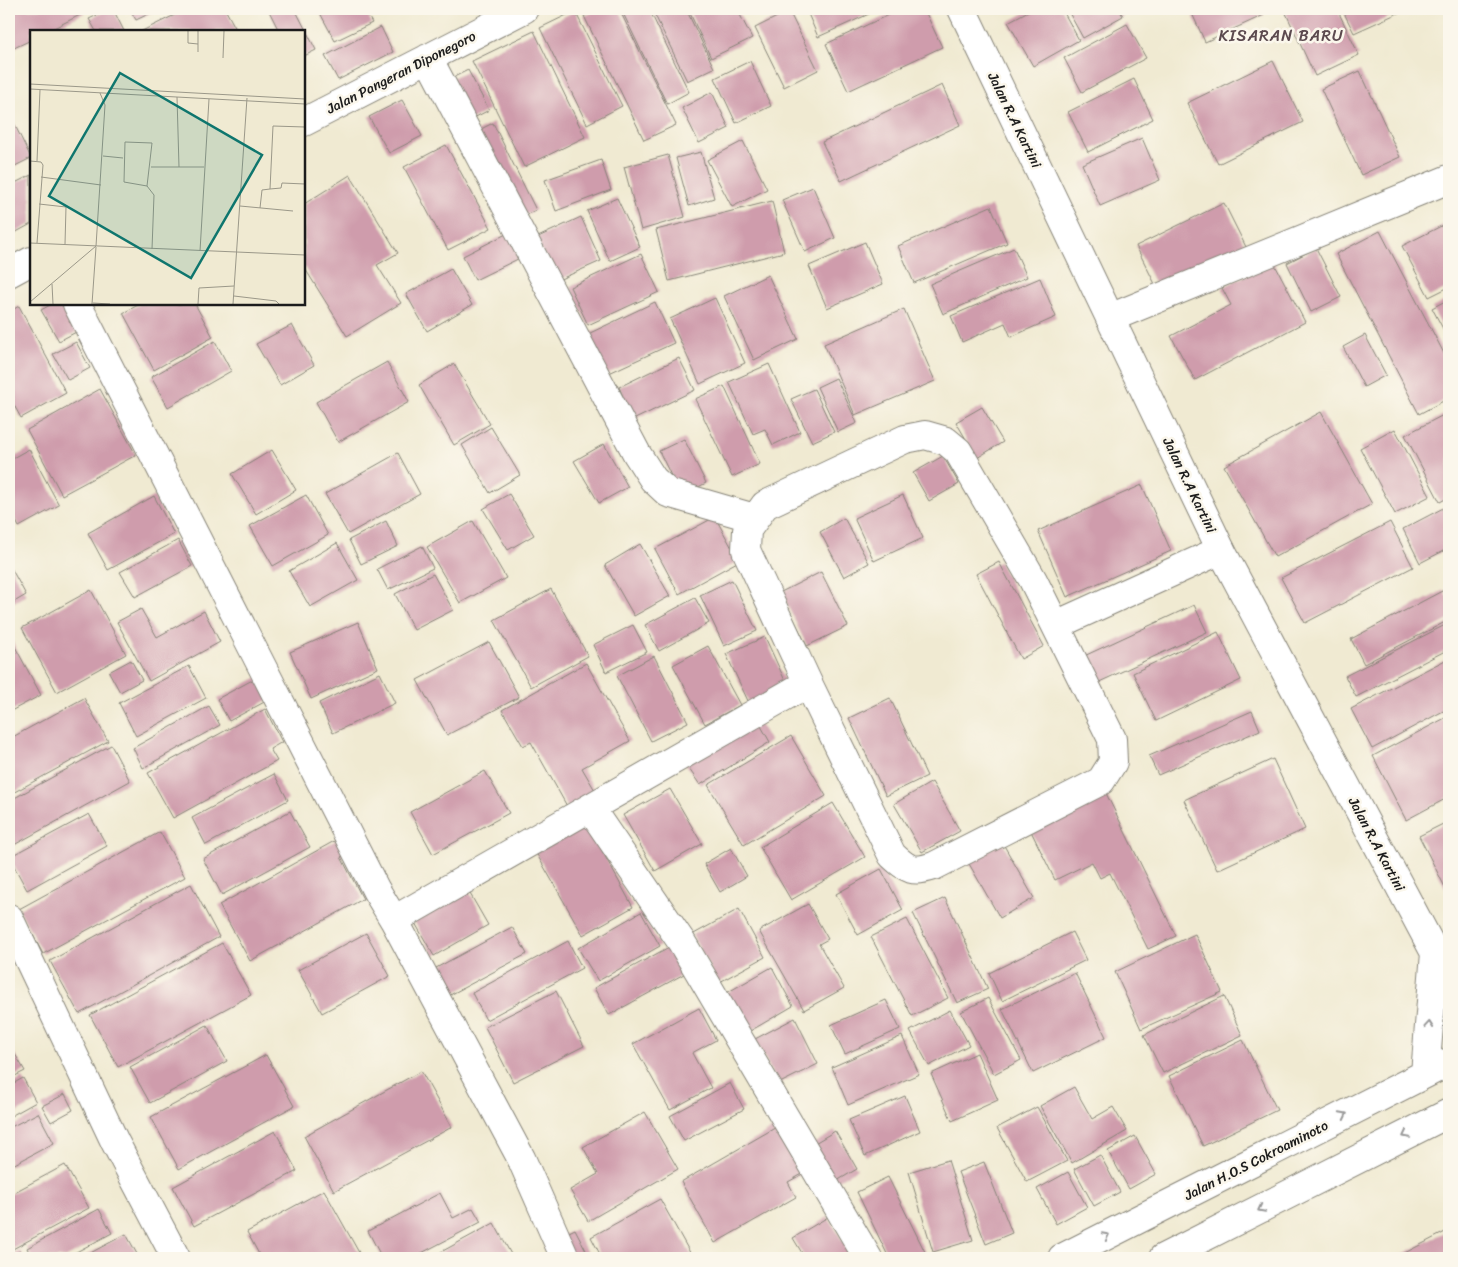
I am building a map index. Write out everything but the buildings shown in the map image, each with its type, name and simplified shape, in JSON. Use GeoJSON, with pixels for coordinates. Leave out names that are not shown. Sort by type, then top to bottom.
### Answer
{"type":"FeatureCollection","features":[{"type":"Feature","properties":{"kind":"street","name":"Jalan Pangeran Diponegoro"},"geometry":{"type":"LineString","coordinates":[[305,121],[524,9]]}},
{"type":"Feature","properties":{"kind":"street","name":"Jalan R.A Kartini"},"geometry":{"type":"LineString","coordinates":[[962,9],[1221,550],[1442,958]]}},
{"type":"Feature","properties":{"kind":"street"},"geometry":{"type":"LineString","coordinates":[[428,58],[637,454],[653,479],[668,493],[754,518]]}},
{"type":"Feature","properties":{"kind":"street"},"geometry":{"type":"LineString","coordinates":[[1110,318],[1449,179]]}},
{"type":"Feature","properties":{"kind":"street"},"geometry":{"type":"LineString","coordinates":[[9,273],[30,262]]}},
{"type":"Feature","properties":{"kind":"street"},"geometry":{"type":"LineString","coordinates":[[78,305],[376,890],[394,920],[521,1158],[565,1258]]}},
{"type":"Feature","properties":{"kind":"street"},"geometry":{"type":"LineString","coordinates":[[924,436],[946,441],[958,451],[1033,580],[1112,739],[1113,762],[1101,781],[934,866],[919,871],[904,867],[892,855],[808,683],[746,550],[747,530],[754,518],[765,505],[904,439],[924,436]]}},
{"type":"Feature","properties":{"kind":"street"},"geometry":{"type":"LineString","coordinates":[[1056,625],[1221,550]]}},
{"type":"Feature","properties":{"kind":"street"},"geometry":{"type":"LineString","coordinates":[[394,920],[808,683]]}},
{"type":"Feature","properties":{"kind":"street"},"geometry":{"type":"LineString","coordinates":[[590,808],[681,941],[868,1258]]}},
{"type":"Feature","properties":{"kind":"street"},"geometry":{"type":"LineString","coordinates":[[9,918],[111,1133],[176,1258]]}},
{"type":"Feature","properties":{"kind":"street"},"geometry":{"type":"LineString","coordinates":[[1425,1074],[1442,958]]}},
{"type":"Feature","properties":{"kind":"street","name":"Jalan H.O.S Cokroaminoto"},"geometry":{"type":"LineString","coordinates":[[1062,1258],[1449,1062]]}},
{"type":"Feature","properties":{"kind":"street"},"geometry":{"type":"LineString","coordinates":[[1163,1258],[1449,1113]]}},
{"type":"Feature","properties":{"kind":"district","name":"KISARAN BARU"},"geometry":{"type":"Point","coordinates":[1281,35]}}]}
